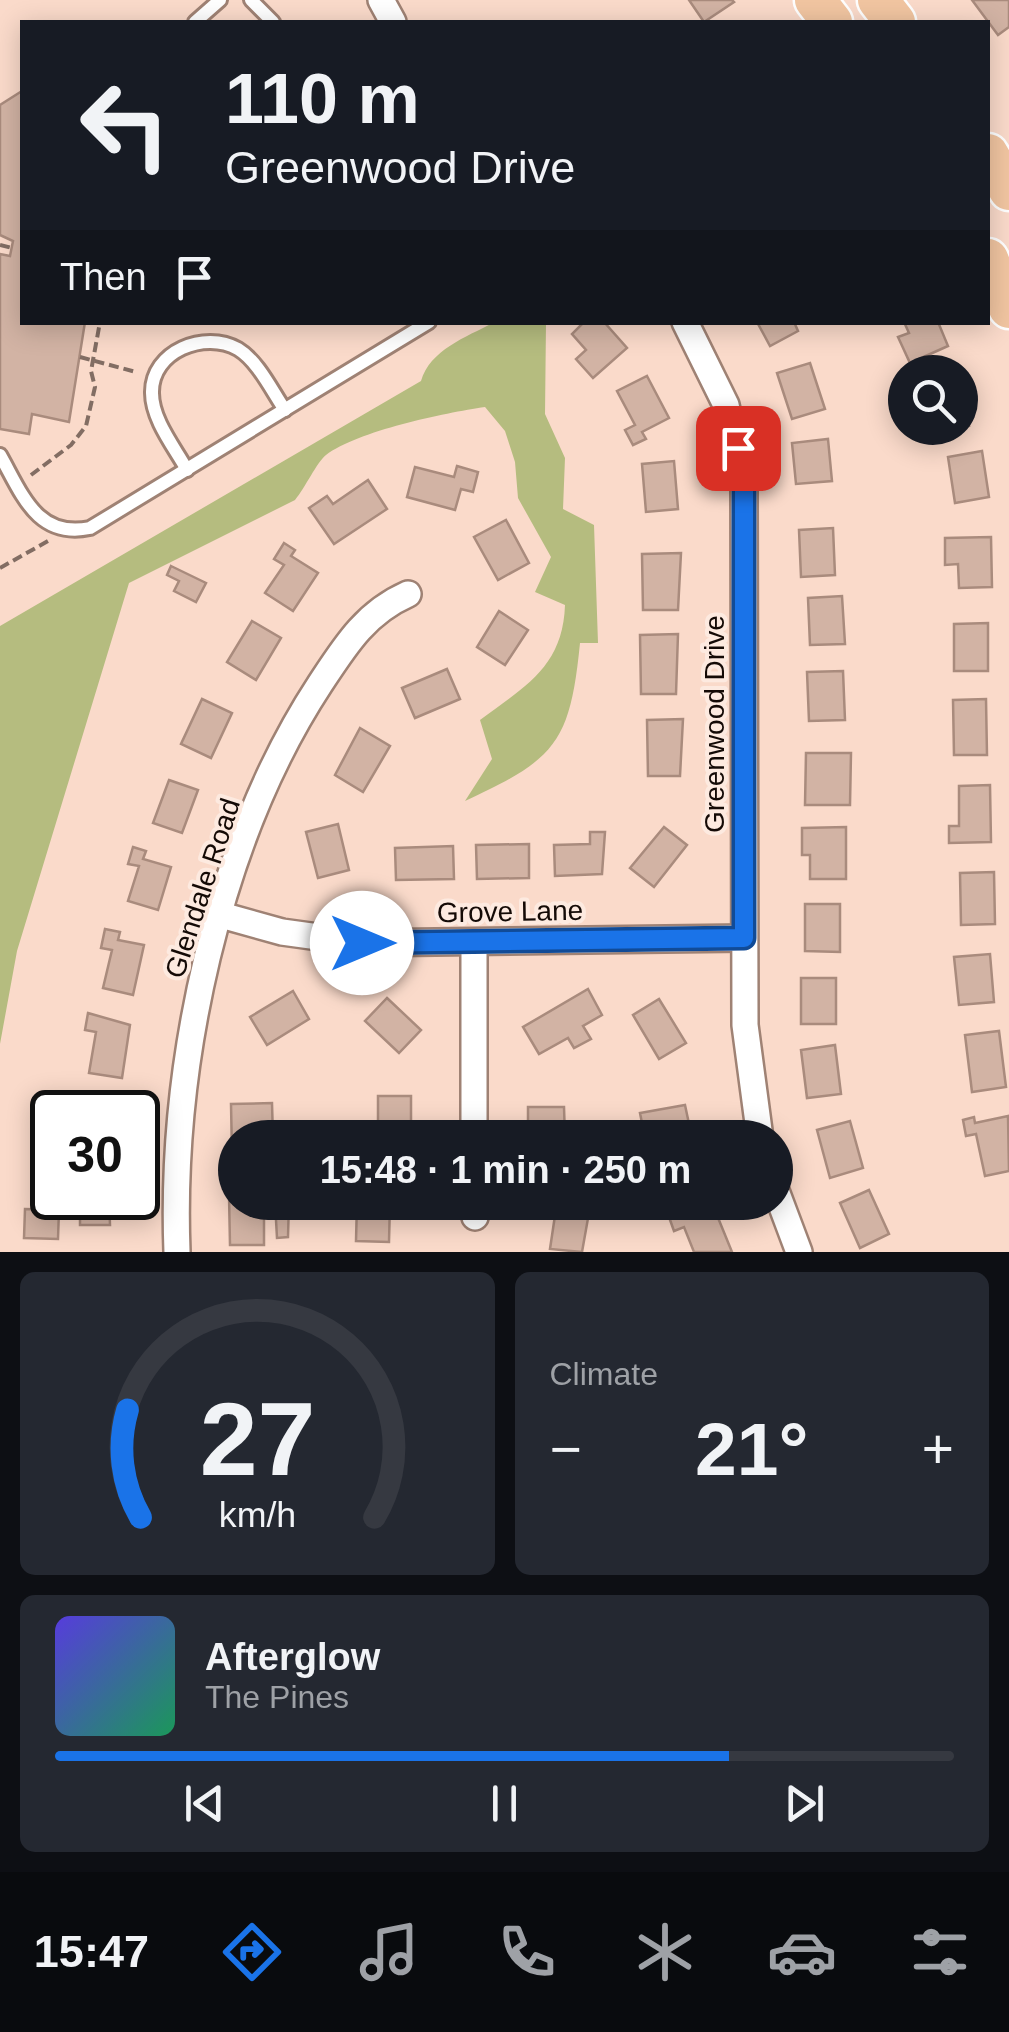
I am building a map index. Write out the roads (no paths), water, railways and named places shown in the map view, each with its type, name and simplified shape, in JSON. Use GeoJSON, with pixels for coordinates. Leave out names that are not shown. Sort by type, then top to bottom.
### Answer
{"type":"FeatureCollection","features":[{"type":"Feature","properties":{"kind":"main road"},"geometry":{"type":"LineString","coordinates":[[815,0],[830,20]]}},
{"type":"Feature","properties":{"kind":"main road"},"geometry":{"type":"LineString","coordinates":[[878,0],[893,20]]}},
{"type":"Feature","properties":{"kind":"main road"},"geometry":{"type":"LineString","coordinates":[[990,157],[1009,190]]}},
{"type":"Feature","properties":{"kind":"main road"},"geometry":{"type":"LineString","coordinates":[[990,264],[1009,308]]}},
{"type":"Feature","properties":{"kind":"street","name":"Greenwood Drive"},"geometry":{"type":"LineString","coordinates":[[686,325],[726,405],[744,488],[744,938],[749,1080],[757,1120]]}},
{"type":"Feature","properties":{"kind":"street","name":"Glendale Road"},"geometry":{"type":"LineString","coordinates":[[176,1252],[178,1128],[184,1078],[205,966],[250,824],[309,702],[354,633],[372,614],[408,594]]}},
{"type":"Feature","properties":{"kind":"street","name":"Grove Lane"},"geometry":{"type":"LineString","coordinates":[[221,915],[322,940],[744,938]]}},
{"type":"Feature","properties":{"kind":"street"},"geometry":{"type":"LineString","coordinates":[[474,942],[474,1120]]}},
{"type":"Feature","properties":{"kind":"street"},"geometry":{"type":"LineString","coordinates":[[787,1220],[799,1252]]}},
{"type":"Feature","properties":{"kind":"lane"},"geometry":{"type":"LineString","coordinates":[[198,20],[220,0]]}},
{"type":"Feature","properties":{"kind":"lane"},"geometry":{"type":"LineString","coordinates":[[251,0],[271,20]]}},
{"type":"Feature","properties":{"kind":"lane"},"geometry":{"type":"LineString","coordinates":[[0,455],[41,521],[66,531],[90,528],[424,325]]}},
{"type":"Feature","properties":{"kind":"lane"},"geometry":{"type":"LineString","coordinates":[[187,470],[155,409],[152,393],[154,378],[174,353],[203,341],[240,350],[286,410]]}}]}
